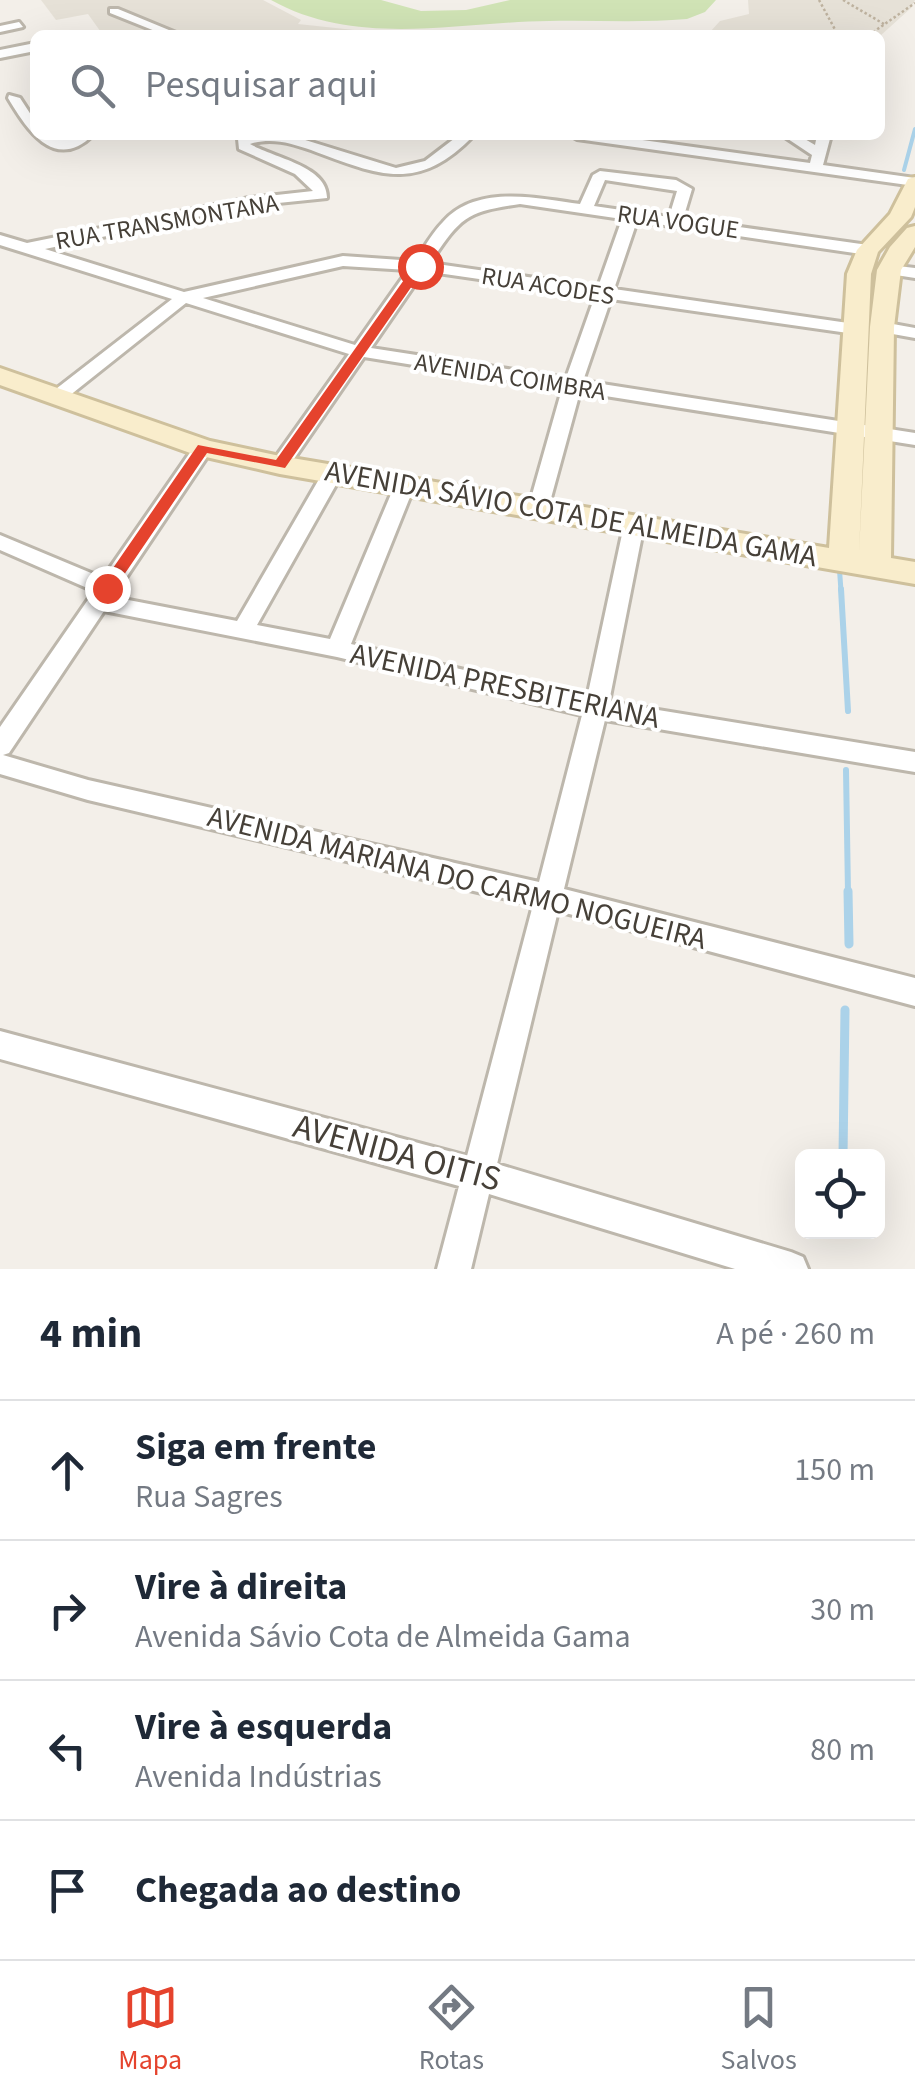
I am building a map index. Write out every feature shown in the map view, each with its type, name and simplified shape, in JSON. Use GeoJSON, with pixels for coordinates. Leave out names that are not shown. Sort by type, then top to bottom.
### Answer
{"type":"FeatureCollection","features":[{"type":"Feature","properties":{"kind":"street"},"geometry":{"type":"LineString","coordinates":[[114,11],[158,30]]}},
{"type":"Feature","properties":{"kind":"street"},"geometry":{"type":"LineString","coordinates":[[0,29],[19,25]]}},
{"type":"Feature","properties":{"kind":"street"},"geometry":{"type":"LineString","coordinates":[[0,54],[30,49]]}},
{"type":"Feature","properties":{"kind":"street"},"geometry":{"type":"LineString","coordinates":[[7,100],[30,127]]}},
{"type":"Feature","properties":{"kind":"street"},"geometry":{"type":"LineString","coordinates":[[52,140],[62,144],[80,140]]}},
{"type":"Feature","properties":{"kind":"street","name":"RUA TRANSMONTANA"},"geometry":{"type":"LineString","coordinates":[[28,248],[249,202],[322,195],[319,185],[310,177],[247,149],[247,140]]}},
{"type":"Feature","properties":{"kind":"street","name":"RUA TRANSMONTANA"},"geometry":{"type":"LineString","coordinates":[[286,140],[336,153],[377,170],[404,173],[442,157],[461,140]]}},
{"type":"Feature","properties":{"kind":"street"},"geometry":{"type":"LineString","coordinates":[[623,140],[816,161],[915,182],[895,224],[868,250],[860,274],[880,435],[876,566]]}},
{"type":"Feature","properties":{"kind":"street"},"geometry":{"type":"LineString","coordinates":[[794,140],[816,161]]}},
{"type":"Feature","properties":{"kind":"street"},"geometry":{"type":"LineString","coordinates":[[816,161],[822,140]]}},
{"type":"Feature","properties":{"kind":"street"},"geometry":{"type":"LineString","coordinates":[[585,209],[600,175],[676,184],[685,189],[676,222]]}},
{"type":"Feature","properties":{"kind":"street","name":"RUA VOGUE"},"geometry":{"type":"LineString","coordinates":[[420,266],[450,222],[465,209],[487,202],[520,200],[868,250]]}},
{"type":"Feature","properties":{"kind":"street"},"geometry":{"type":"LineString","coordinates":[[538,509],[572,388],[631,216]]}},
{"type":"Feature","properties":{"kind":"street","name":"AVENIDA COIMBRA"},"geometry":{"type":"LineString","coordinates":[[2,238],[357,351],[572,388],[915,439]]}},
{"type":"Feature","properties":{"kind":"street"},"geometry":{"type":"LineString","coordinates":[[842,560],[850,430],[869,328],[902,272],[913,239]]}},
{"type":"Feature","properties":{"kind":"street","name":"RUA ACODES"},"geometry":{"type":"LineString","coordinates":[[184,296],[343,262],[420,266],[602,295],[915,333]]}},
{"type":"Feature","properties":{"kind":"street"},"geometry":{"type":"LineString","coordinates":[[280,465],[420,266]]}},
{"type":"Feature","properties":{"kind":"street"},"geometry":{"type":"LineString","coordinates":[[58,396],[184,296]]}},
{"type":"Feature","properties":{"kind":"street","name":"AVENIDA SÁVIO COTA DE ALMEIDA GAMA"},"geometry":{"type":"LineString","coordinates":[[0,376],[203,448],[280,465],[915,573]]}},
{"type":"Feature","properties":{"kind":"street"},"geometry":{"type":"LineString","coordinates":[[0,746],[203,448]]}},
{"type":"Feature","properties":{"kind":"street"},"geometry":{"type":"LineString","coordinates":[[244,629],[332,474]]}},
{"type":"Feature","properties":{"kind":"street"},"geometry":{"type":"LineString","coordinates":[[336,649],[404,486]]}},
{"type":"Feature","properties":{"kind":"street"},"geometry":{"type":"LineString","coordinates":[[454,1269],[596,710],[634,525]]}},
{"type":"Feature","properties":{"kind":"street","name":"AVENIDA PRESBITERIANA"},"geometry":{"type":"LineString","coordinates":[[0,542],[102,595],[596,710],[915,762]]}},
{"type":"Feature","properties":{"kind":"street","name":"AVENIDA MARIANA DO CARMO NOGUEIRA"},"geometry":{"type":"LineString","coordinates":[[0,764],[88,790],[546,896],[915,992]]}},
{"type":"Feature","properties":{"kind":"street","name":"AVENIDA OITIS"},"geometry":{"type":"LineString","coordinates":[[0,1046],[478,1175],[791,1269]]}},
{"type":"Feature","properties":{"kind":"path"},"geometry":{"type":"LineString","coordinates":[[819,0],[835,30]]}},
{"type":"Feature","properties":{"kind":"path"},"geometry":{"type":"LineString","coordinates":[[843,0],[884,24]]}},
{"type":"Feature","properties":{"kind":"path"},"geometry":{"type":"LineString","coordinates":[[875,30],[915,3]]}},
{"type":"Feature","properties":{"kind":"shaded area"},"geometry":{"type":"Polygon","coordinates":[[[41,0],[263,0],[301,20],[298,24],[354,30],[99,30],[88,14],[56,20],[41,0]]]}},
{"type":"Feature","properties":{"kind":"shaded area"},"geometry":{"type":"Polygon","coordinates":[[[748,0],[915,0],[885,31],[712,30],[720,21],[749,14],[748,0]]]}},
{"type":"Feature","properties":{"kind":"green space"},"geometry":{"type":"Polygon","coordinates":[[[271,0],[381,0],[421,11],[466,10],[510,0],[716,0],[705,12],[687,19],[408,29],[338,24],[271,0]]]}},
{"type":"Feature","properties":{"kind":"waterway"},"geometry":{"type":"LineString","coordinates":[[904,170],[915,129]]}},
{"type":"Feature","properties":{"kind":"waterway"},"geometry":{"type":"LineString","coordinates":[[839,563],[841,591]]}},
{"type":"Feature","properties":{"kind":"waterway"},"geometry":{"type":"LineString","coordinates":[[841,589],[848,711]]}},
{"type":"Feature","properties":{"kind":"waterway"},"geometry":{"type":"LineString","coordinates":[[846,770],[848,893]]}},
{"type":"Feature","properties":{"kind":"waterway"},"geometry":{"type":"LineString","coordinates":[[848,891],[849,944]]}},
{"type":"Feature","properties":{"kind":"waterway"},"geometry":{"type":"LineString","coordinates":[[843,1149],[845,1010]]}},
{"type":"Feature","properties":{"kind":"route"},"geometry":{"type":"LineString","coordinates":[[107,588],[203,448],[280,465],[420,266]]}}]}
